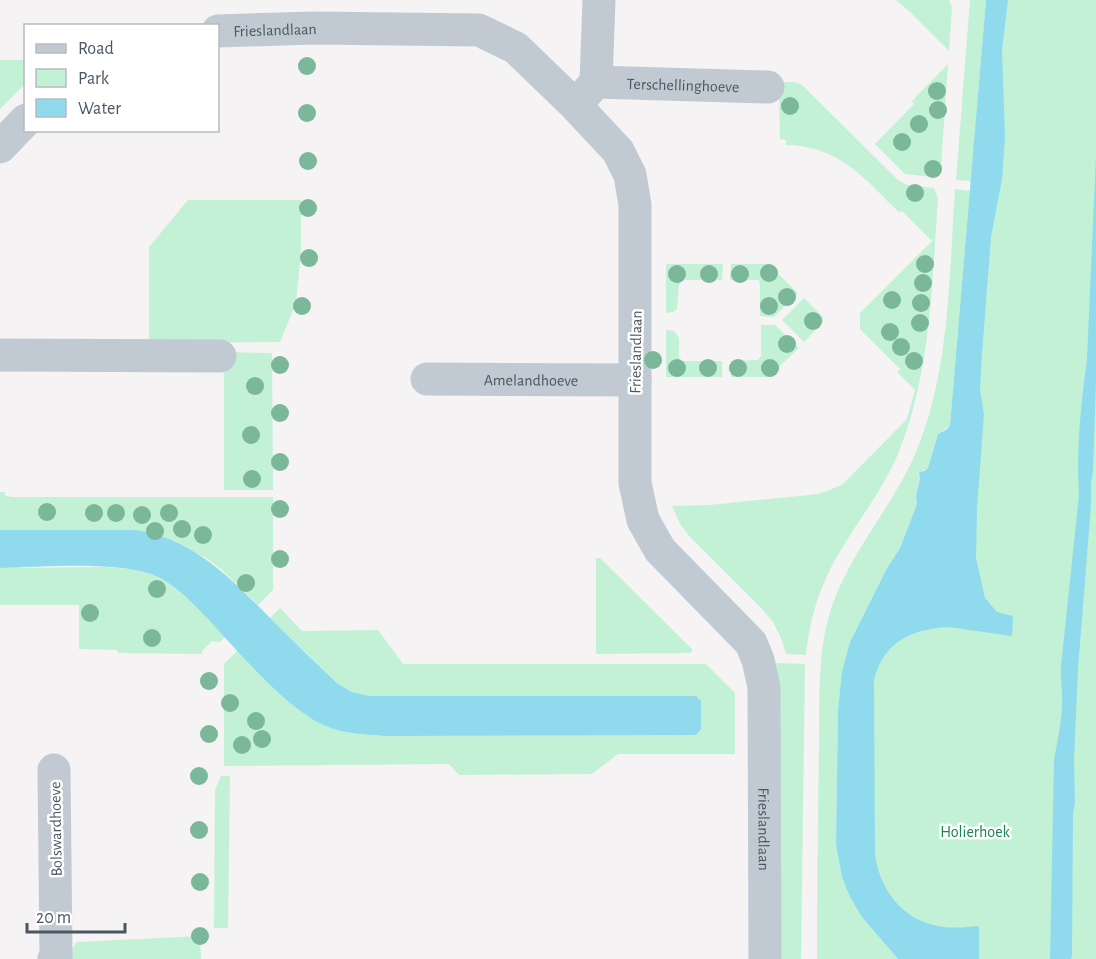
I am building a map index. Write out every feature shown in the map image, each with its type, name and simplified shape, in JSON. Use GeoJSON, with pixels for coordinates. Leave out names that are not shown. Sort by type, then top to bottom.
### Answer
{"type":"FeatureCollection","features":[{"type":"Feature","properties":{"kind":"street"},"geometry":{"type":"LineString","coordinates":[[586,94],[599,0]]}},
{"type":"Feature","properties":{"kind":"street","name":"Frieslandlaan"},"geometry":{"type":"LineString","coordinates":[[219,31],[314,14],[479,30],[516,48],[586,94],[630,175],[635,205],[636,483],[643,520],[660,550],[751,643],[758,660],[764,687],[765,959]]}},
{"type":"Feature","properties":{"kind":"street","name":"Terschellinghoeve"},"geometry":{"type":"LineString","coordinates":[[586,94],[768,87]]}},
{"type":"Feature","properties":{"kind":"street"},"geometry":{"type":"LineString","coordinates":[[0,147],[24,122]]}},
{"type":"Feature","properties":{"kind":"street"},"geometry":{"type":"LineString","coordinates":[[0,355],[220,356]]}},
{"type":"Feature","properties":{"kind":"street","name":"Amelandhoeve"},"geometry":{"type":"LineString","coordinates":[[427,379],[635,380]]}},
{"type":"Feature","properties":{"kind":"street","name":"Bolswardhoeve"},"geometry":{"type":"LineString","coordinates":[[54,770],[56,956],[54,959]]}},
{"type":"Feature","properties":{"kind":"green space"},"geometry":{"type":"Polygon","coordinates":[[[896,0],[949,0],[952,7],[949,51],[910,12],[896,0]]]}},
{"type":"Feature","properties":{"kind":"green space"},"geometry":{"type":"Polygon","coordinates":[[[970,0],[986,0],[971,181],[956,180],[970,0]]]}},
{"type":"Feature","properties":{"kind":"green space","name":"Holierhoek"},"geometry":{"type":"Polygon","coordinates":[[[1000,0],[1096,0],[1096,959],[918,959],[852,869],[861,666],[958,438],[1000,0]]]}},
{"type":"Feature","properties":{"kind":"green space"},"geometry":{"type":"Polygon","coordinates":[[[0,60],[24,60],[24,85],[0,109],[0,60]]]}},
{"type":"Feature","properties":{"kind":"green space"},"geometry":{"type":"Polygon","coordinates":[[[948,64],[941,166],[937,176],[905,174],[875,144],[914,104],[912,101],[948,64]]]}},
{"type":"Feature","properties":{"kind":"green space"},"geometry":{"type":"Polygon","coordinates":[[[779,82],[795,82],[802,85],[898,180],[907,185],[934,188],[938,198],[924,360],[909,423],[891,470],[835,560],[823,585],[813,614],[806,655],[786,654],[773,622],[690,537],[680,524],[672,506],[709,505],[819,494],[842,485],[907,419],[915,390],[897,372],[900,369],[860,329],[860,313],[932,241],[902,211],[899,212],[849,166],[821,151],[786,145],[786,140],[780,139],[779,82]]]}},
{"type":"Feature","properties":{"kind":"green space"},"geometry":{"type":"Polygon","coordinates":[[[955,189],[970,191],[950,425],[938,434],[928,468],[918,473],[920,477],[916,496],[917,504],[900,548],[887,568],[850,642],[838,711],[836,844],[862,917],[898,959],[817,959],[819,697],[825,632],[846,573],[906,473],[927,421],[936,389],[946,323],[955,189]]]}},
{"type":"Feature","properties":{"kind":"green space"},"geometry":{"type":"Polygon","coordinates":[[[188,200],[301,200],[301,251],[296,303],[280,342],[149,343],[149,247],[188,200]]]}},
{"type":"Feature","properties":{"kind":"green space"},"geometry":{"type":"Polygon","coordinates":[[[666,264],[723,264],[722,280],[682,280],[679,285],[677,309],[666,313],[666,264]]]}},
{"type":"Feature","properties":{"kind":"green space"},"geometry":{"type":"Polygon","coordinates":[[[731,264],[768,264],[798,293],[774,317],[760,316],[759,280],[730,280],[731,264]]]}},
{"type":"Feature","properties":{"kind":"green space"},"geometry":{"type":"Polygon","coordinates":[[[804,298],[823,317],[823,322],[804,342],[782,320],[804,298]]]}},
{"type":"Feature","properties":{"kind":"green space"},"geometry":{"type":"Polygon","coordinates":[[[761,325],[775,325],[799,348],[768,377],[731,377],[731,361],[758,360],[761,356],[761,325]]]}},
{"type":"Feature","properties":{"kind":"green space"},"geometry":{"type":"Polygon","coordinates":[[[666,330],[674,331],[679,338],[681,361],[722,361],[722,377],[666,377],[666,330]]]}},
{"type":"Feature","properties":{"kind":"green space"},"geometry":{"type":"Polygon","coordinates":[[[224,352],[272,353],[273,490],[224,490],[224,352]]]}},
{"type":"Feature","properties":{"kind":"green space"},"geometry":{"type":"Polygon","coordinates":[[[0,492],[5,492],[5,496],[13,497],[273,497],[273,590],[258,605],[208,559],[136,530],[0,530],[0,492]]]}},
{"type":"Feature","properties":{"kind":"green space"},"geometry":{"type":"Polygon","coordinates":[[[596,558],[600,558],[693,650],[690,653],[596,654],[596,558]]]}},
{"type":"Feature","properties":{"kind":"green space"},"geometry":{"type":"Polygon","coordinates":[[[105,567],[140,571],[162,579],[191,601],[225,637],[220,642],[212,641],[202,651],[202,654],[118,653],[117,650],[79,649],[79,605],[0,605],[0,568],[105,567]]]}},
{"type":"Feature","properties":{"kind":"green space"},"geometry":{"type":"Polygon","coordinates":[[[280,608],[302,631],[378,630],[403,664],[706,664],[735,693],[735,754],[618,754],[592,774],[459,775],[449,764],[224,766],[224,664],[238,650],[283,696],[307,716],[696,696],[370,696],[352,692],[338,684],[270,618],[280,608]]]}},
{"type":"Feature","properties":{"kind":"green space"},"geometry":{"type":"Polygon","coordinates":[[[772,664],[805,664],[801,959],[775,959],[772,664]]]}},
{"type":"Feature","properties":{"kind":"green space"},"geometry":{"type":"Polygon","coordinates":[[[221,776],[230,776],[228,928],[214,928],[215,790],[221,776]]]}},
{"type":"Feature","properties":{"kind":"green space"},"geometry":{"type":"Polygon","coordinates":[[[200,936],[201,959],[65,959],[77,942],[200,936]]]}},
{"type":"Feature","properties":{"kind":"water"},"geometry":{"type":"Polygon","coordinates":[[[986,0],[1008,0],[1002,50],[1005,138],[1002,179],[991,237],[982,354],[980,390],[984,414],[976,558],[985,598],[997,612],[1013,616],[1012,636],[948,627],[935,628],[901,640],[884,656],[878,667],[874,680],[875,854],[881,879],[903,910],[925,923],[959,928],[979,926],[979,959],[898,959],[862,917],[842,877],[836,844],[838,711],[842,672],[850,642],[887,568],[900,548],[917,504],[919,472],[928,468],[938,434],[950,425],[986,0]]]}},
{"type":"Feature","properties":{"kind":"water"},"geometry":{"type":"Polygon","coordinates":[[[1096,156],[1096,381],[1093,472],[1078,669],[1074,759],[1072,955],[1071,959],[1050,959],[1054,760],[1061,719],[1061,666],[1079,495],[1079,444],[1087,359],[1096,156]]]}},
{"type":"Feature","properties":{"kind":"water"},"geometry":{"type":"Polygon","coordinates":[[[0,530],[136,530],[178,543],[196,553],[229,578],[338,684],[352,692],[370,696],[696,696],[701,701],[701,729],[696,735],[385,736],[340,731],[311,718],[279,694],[182,593],[167,582],[151,574],[117,567],[0,568],[0,530]]]}}]}
